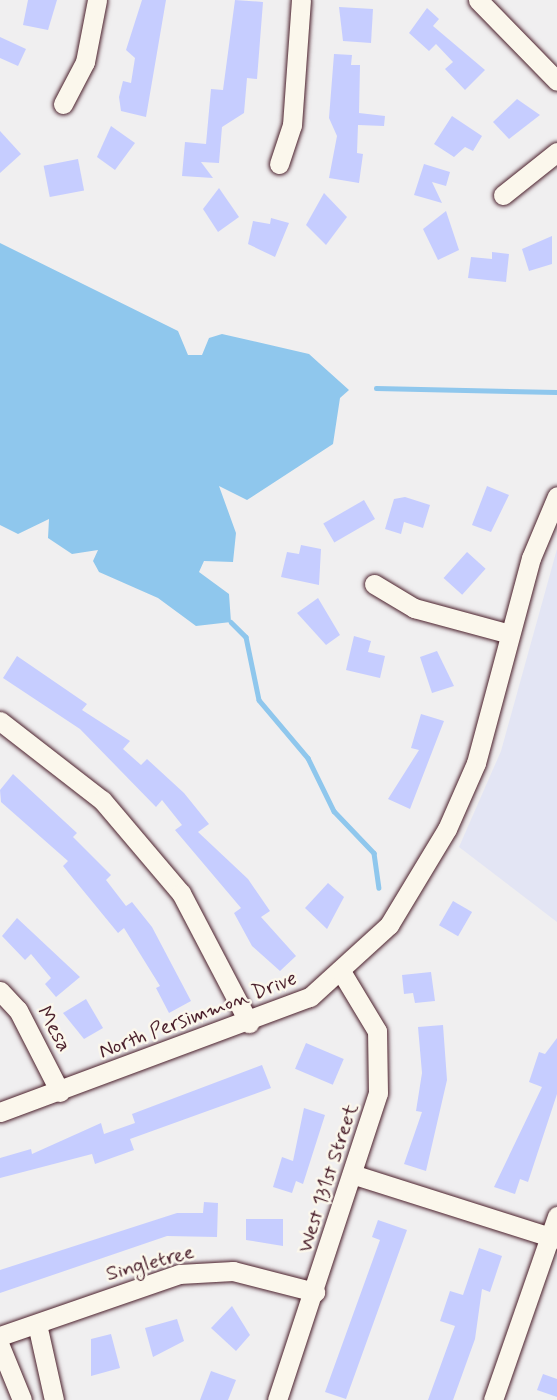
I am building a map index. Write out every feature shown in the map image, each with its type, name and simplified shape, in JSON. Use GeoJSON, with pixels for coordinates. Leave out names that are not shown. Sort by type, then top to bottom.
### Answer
{"type":"FeatureCollection","features":[{"type":"Feature","properties":{"kind":"street"},"geometry":{"type":"LineString","coordinates":[[63,104],[85,62],[97,0]]}},
{"type":"Feature","properties":{"kind":"street"},"geometry":{"type":"LineString","coordinates":[[279,164],[292,125],[301,0]]}},
{"type":"Feature","properties":{"kind":"street"},"geometry":{"type":"LineString","coordinates":[[478,0],[557,81]]}},
{"type":"Feature","properties":{"kind":"street"},"geometry":{"type":"LineString","coordinates":[[503,195],[557,152]]}},
{"type":"Feature","properties":{"kind":"street","name":"North Persimmon Drive"},"geometry":{"type":"LineString","coordinates":[[0,1112],[249,1023],[310,997],[342,974],[388,926],[458,807],[484,739],[510,634],[557,496]]}},
{"type":"Feature","properties":{"kind":"street"},"geometry":{"type":"LineString","coordinates":[[374,584],[414,608],[510,634]]}},
{"type":"Feature","properties":{"kind":"street"},"geometry":{"type":"LineString","coordinates":[[0,721],[102,800],[180,893],[249,1023]]}},
{"type":"Feature","properties":{"kind":"street","name":"West 131st Street"},"geometry":{"type":"LineString","coordinates":[[277,1400],[355,1175],[378,1093],[377,1031],[342,974]]}},
{"type":"Feature","properties":{"kind":"street","name":"Mesa"},"geometry":{"type":"LineString","coordinates":[[0,991],[18,1010],[60,1092]]}},
{"type":"Feature","properties":{"kind":"street"},"geometry":{"type":"LineString","coordinates":[[355,1175],[554,1237]]}},
{"type":"Feature","properties":{"kind":"street"},"geometry":{"type":"LineString","coordinates":[[493,1400],[554,1237],[557,1216]]}},
{"type":"Feature","properties":{"kind":"street","name":"Singletree"},"geometry":{"type":"LineString","coordinates":[[0,1336],[149,1282],[204,1271],[233,1271],[315,1292]]}},
{"type":"Feature","properties":{"kind":"street"},"geometry":{"type":"LineString","coordinates":[[37,1324],[54,1400]]}},
{"type":"Feature","properties":{"kind":"street"},"geometry":{"type":"LineString","coordinates":[[0,1346],[22,1400]]}},
{"type":"Feature","properties":{"kind":"shaded area"},"geometry":{"type":"Polygon","coordinates":[[[557,549],[557,922],[459,847],[501,751],[557,549]]]}},
{"type":"Feature","properties":{"kind":"water"},"geometry":{"type":"Polygon","coordinates":[[[0,243],[178,331],[188,355],[202,355],[209,338],[222,334],[309,354],[349,390],[340,398],[333,444],[247,500],[219,486],[236,533],[233,562],[204,561],[199,572],[229,594],[231,622],[196,626],[158,598],[99,572],[93,561],[98,550],[72,554],[48,538],[49,519],[18,534],[0,525],[0,243]]]}},
{"type":"Feature","properties":{"kind":"building"},"geometry":{"type":"Polygon","coordinates":[[[28,0],[57,0],[48,30],[23,25],[28,0]]]}},
{"type":"Feature","properties":{"kind":"building"},"geometry":{"type":"Polygon","coordinates":[[[142,0],[166,0],[146,117],[121,111],[119,97],[123,81],[131,83],[135,58],[126,50],[142,0]]]}},
{"type":"Feature","properties":{"kind":"building"},"geometry":{"type":"Polygon","coordinates":[[[235,0],[263,2],[257,79],[247,78],[244,113],[222,127],[219,163],[201,162],[213,178],[182,176],[185,142],[206,144],[211,89],[223,90],[235,0]]]}},
{"type":"Feature","properties":{"kind":"building"},"geometry":{"type":"Polygon","coordinates":[[[339,7],[373,9],[371,43],[343,41],[339,7]]]}},
{"type":"Feature","properties":{"kind":"building"},"geometry":{"type":"Polygon","coordinates":[[[427,8],[439,19],[433,26],[485,70],[465,90],[445,69],[453,62],[436,44],[429,51],[409,33],[427,8]]]}},
{"type":"Feature","properties":{"kind":"building"},"geometry":{"type":"Polygon","coordinates":[[[0,37],[26,49],[18,66],[0,58],[0,37]]]}},
{"type":"Feature","properties":{"kind":"building"},"geometry":{"type":"Polygon","coordinates":[[[334,54],[352,55],[351,65],[360,65],[359,113],[385,116],[384,126],[358,125],[357,153],[363,154],[359,183],[329,178],[337,136],[329,118],[334,54]]]}},
{"type":"Feature","properties":{"kind":"building"},"geometry":{"type":"Polygon","coordinates":[[[517,99],[540,115],[509,139],[493,122],[517,99]]]}},
{"type":"Feature","properties":{"kind":"building"},"geometry":{"type":"Polygon","coordinates":[[[452,116],[482,136],[473,151],[465,147],[454,157],[434,144],[452,116]]]}},
{"type":"Feature","properties":{"kind":"building"},"geometry":{"type":"Polygon","coordinates":[[[111,126],[135,143],[115,170],[97,157],[111,126]]]}},
{"type":"Feature","properties":{"kind":"building"},"geometry":{"type":"Polygon","coordinates":[[[0,131],[21,154],[0,173],[0,131]]]}},
{"type":"Feature","properties":{"kind":"building"},"geometry":{"type":"Polygon","coordinates":[[[78,159],[84,190],[50,197],[44,166],[78,159]]]}},
{"type":"Feature","properties":{"kind":"building"},"geometry":{"type":"Polygon","coordinates":[[[424,164],[450,172],[446,186],[432,182],[442,203],[414,195],[424,164]]]}},
{"type":"Feature","properties":{"kind":"building"},"geometry":{"type":"Polygon","coordinates":[[[219,188],[239,217],[218,232],[203,209],[219,188]]]}},
{"type":"Feature","properties":{"kind":"building"},"geometry":{"type":"Polygon","coordinates":[[[324,193],[347,217],[326,245],[306,225],[324,193]]]}},
{"type":"Feature","properties":{"kind":"building"},"geometry":{"type":"Polygon","coordinates":[[[446,211],[459,250],[438,260],[423,229],[446,211]]]}},
{"type":"Feature","properties":{"kind":"building"},"geometry":{"type":"Polygon","coordinates":[[[271,218],[289,223],[275,257],[248,244],[253,221],[270,224],[271,218]]]}},
{"type":"Feature","properties":{"kind":"building"},"geometry":{"type":"Polygon","coordinates":[[[552,236],[552,264],[529,271],[522,249],[552,236]]]}},
{"type":"Feature","properties":{"kind":"building"},"geometry":{"type":"Polygon","coordinates":[[[492,252],[509,254],[506,282],[468,278],[471,257],[492,259],[492,252]]]}},
{"type":"Feature","properties":{"kind":"building"},"geometry":{"type":"Polygon","coordinates":[[[487,486],[509,495],[491,532],[472,525],[487,486]]]}},
{"type":"Feature","properties":{"kind":"building"},"geometry":{"type":"Polygon","coordinates":[[[405,497],[430,505],[423,528],[404,522],[401,534],[385,529],[394,499],[405,497]]]}},
{"type":"Feature","properties":{"kind":"building"},"geometry":{"type":"Polygon","coordinates":[[[364,500],[375,519],[334,543],[323,524],[364,500]]]}},
{"type":"Feature","properties":{"kind":"building"},"geometry":{"type":"Polygon","coordinates":[[[301,545],[321,549],[319,585],[281,577],[287,552],[299,554],[301,545]]]}},
{"type":"Feature","properties":{"kind":"building"},"geometry":{"type":"Polygon","coordinates":[[[467,552],[486,569],[462,595],[444,578],[467,552]]]}},
{"type":"Feature","properties":{"kind":"building"},"geometry":{"type":"Polygon","coordinates":[[[318,598],[340,635],[326,645],[297,613],[318,598]]]}},
{"type":"Feature","properties":{"kind":"building"},"geometry":{"type":"Polygon","coordinates":[[[354,636],[371,641],[368,652],[385,656],[380,678],[346,670],[354,636]]]}},
{"type":"Feature","properties":{"kind":"building"},"geometry":{"type":"Polygon","coordinates":[[[437,651],[454,686],[432,693],[420,657],[437,651]]]}},
{"type":"Feature","properties":{"kind":"building"},"geometry":{"type":"Polygon","coordinates":[[[17,656],[87,704],[82,710],[130,741],[123,749],[141,765],[147,759],[184,793],[209,824],[198,832],[248,879],[270,911],[261,917],[296,956],[280,971],[252,946],[234,913],[241,908],[175,830],[182,825],[162,800],[156,807],[80,729],[3,678],[17,656]]]}},
{"type":"Feature","properties":{"kind":"building"},"geometry":{"type":"Polygon","coordinates":[[[421,714],[444,721],[410,809],[388,799],[419,750],[411,748],[421,714]]]}},
{"type":"Feature","properties":{"kind":"building"},"geometry":{"type":"Polygon","coordinates":[[[13,774],[77,833],[73,837],[111,875],[106,880],[126,906],[132,902],[152,927],[191,1001],[169,1013],[156,988],[160,986],[124,928],[118,933],[63,866],[68,861],[1,802],[0,790],[13,774]]]}},
{"type":"Feature","properties":{"kind":"building"},"geometry":{"type":"Polygon","coordinates":[[[328,883],[344,897],[327,929],[305,908],[328,883]]]}},
{"type":"Feature","properties":{"kind":"building"},"geometry":{"type":"Polygon","coordinates":[[[453,901],[472,912],[458,936],[439,925],[453,901]]]}},
{"type":"Feature","properties":{"kind":"building"},"geometry":{"type":"Polygon","coordinates":[[[17,918],[80,977],[56,997],[45,984],[51,978],[31,954],[25,960],[2,936],[17,918]]]}},
{"type":"Feature","properties":{"kind":"building"},"geometry":{"type":"Polygon","coordinates":[[[431,972],[435,1001],[415,1003],[413,993],[404,994],[402,975],[431,972]]]}},
{"type":"Feature","properties":{"kind":"building"},"geometry":{"type":"Polygon","coordinates":[[[86,999],[103,1028],[84,1039],[63,1013],[86,999]]]}},
{"type":"Feature","properties":{"kind":"building"},"geometry":{"type":"Polygon","coordinates":[[[443,1025],[447,1080],[426,1171],[404,1164],[422,1112],[416,1111],[422,1073],[418,1027],[443,1025]]]}},
{"type":"Feature","properties":{"kind":"building"},"geometry":{"type":"Polygon","coordinates":[[[557,1038],[557,1094],[528,1182],[520,1179],[515,1194],[494,1187],[542,1087],[529,1082],[539,1052],[545,1054],[557,1038]]]}},
{"type":"Feature","properties":{"kind":"building"},"geometry":{"type":"Polygon","coordinates":[[[306,1043],[344,1059],[333,1085],[295,1069],[306,1043]]]}},
{"type":"Feature","properties":{"kind":"building"},"geometry":{"type":"Polygon","coordinates":[[[262,1065],[271,1088],[130,1139],[134,1150],[95,1164],[92,1154],[0,1178],[0,1158],[31,1149],[32,1154],[101,1123],[104,1134],[135,1123],[132,1114],[262,1065]]]}},
{"type":"Feature","properties":{"kind":"building"},"geometry":{"type":"Polygon","coordinates":[[[304,1108],[325,1115],[303,1184],[296,1181],[292,1193],[273,1187],[282,1157],[293,1161],[304,1108]]]}},
{"type":"Feature","properties":{"kind":"building"},"geometry":{"type":"Polygon","coordinates":[[[204,1202],[218,1203],[217,1237],[167,1236],[0,1293],[0,1270],[177,1213],[203,1213],[204,1202]]]}},
{"type":"Feature","properties":{"kind":"building"},"geometry":{"type":"Polygon","coordinates":[[[246,1219],[283,1219],[283,1246],[246,1240],[246,1219]]]}},
{"type":"Feature","properties":{"kind":"building"},"geometry":{"type":"Polygon","coordinates":[[[378,1220],[407,1230],[346,1399],[325,1392],[380,1240],[372,1237],[378,1220]]]}},
{"type":"Feature","properties":{"kind":"building"},"geometry":{"type":"Polygon","coordinates":[[[479,1248],[502,1256],[490,1292],[482,1289],[475,1339],[453,1400],[428,1400],[455,1326],[440,1321],[450,1291],[463,1295],[479,1248]]]}},
{"type":"Feature","properties":{"kind":"building"},"geometry":{"type":"Polygon","coordinates":[[[232,1306],[250,1335],[236,1351],[211,1328],[232,1306]]]}},
{"type":"Feature","properties":{"kind":"building"},"geometry":{"type":"Polygon","coordinates":[[[177,1319],[184,1341],[153,1357],[145,1328],[177,1319]]]}},
{"type":"Feature","properties":{"kind":"building"},"geometry":{"type":"Polygon","coordinates":[[[111,1334],[120,1368],[91,1376],[91,1339],[111,1334]]]}},
{"type":"Feature","properties":{"kind":"building"},"geometry":{"type":"Polygon","coordinates":[[[211,1371],[236,1380],[228,1400],[200,1400],[211,1371]]]}},
{"type":"Feature","properties":{"kind":"building"},"geometry":{"type":"Polygon","coordinates":[[[543,1374],[557,1379],[557,1397],[537,1390],[543,1374]]]}},
{"type":"Feature","properties":{"kind":"waterway"},"geometry":{"type":"LineString","coordinates":[[376,388],[557,392]]}},
{"type":"Feature","properties":{"kind":"waterway"},"geometry":{"type":"LineString","coordinates":[[231,622],[246,637],[259,700],[308,758],[334,811],[374,853],[379,888]]}}]}
